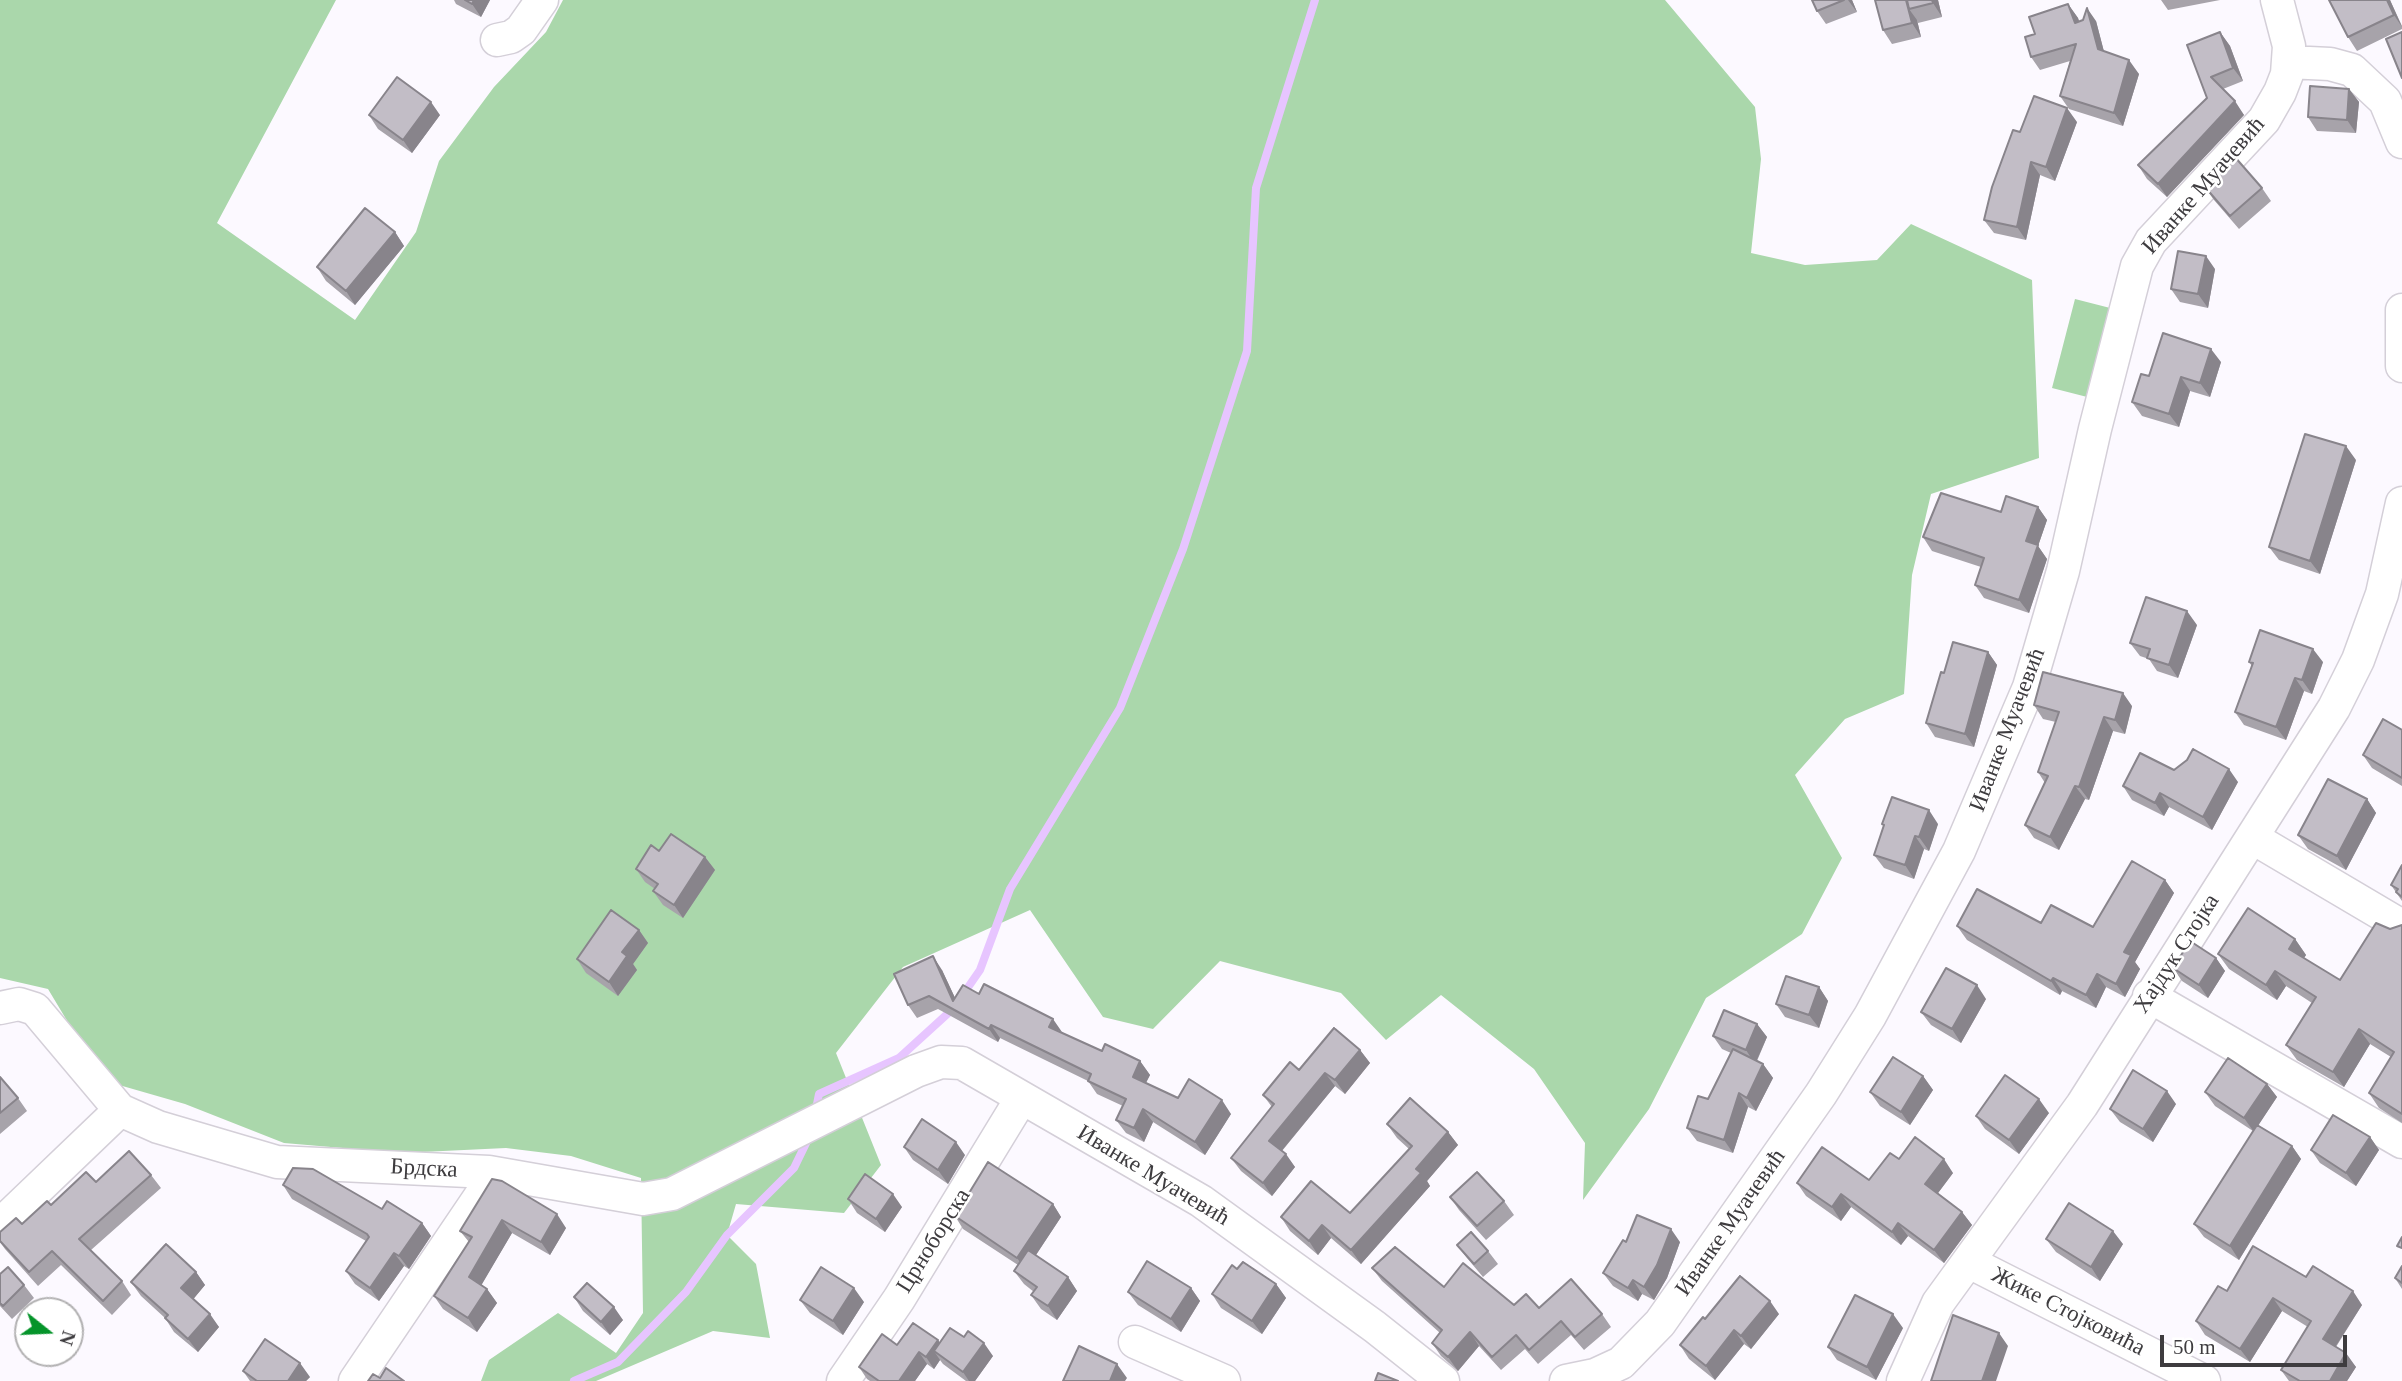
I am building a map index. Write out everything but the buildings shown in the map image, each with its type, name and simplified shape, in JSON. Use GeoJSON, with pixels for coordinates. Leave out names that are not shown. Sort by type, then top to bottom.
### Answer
{"type":"FeatureCollection","features":[{"type":"Feature","properties":{"kind":"street"},"geometry":{"type":"LineString","coordinates":[[497,40],[511,37],[521,30],[542,0]]}},
{"type":"Feature","properties":{"kind":"street","name":"Иванке Муачевић"},"geometry":{"type":"LineString","coordinates":[[1566,1381],[1595,1375],[1621,1363],[1660,1323],[1821,1094],[1870,1016],[1959,851],[2029,687],[2063,571],[2098,416],[2137,267],[2151,241],[2263,120],[2280,92],[2289,46],[2277,0]]}},
{"type":"Feature","properties":{"kind":"street"},"geometry":{"type":"LineString","coordinates":[[2288,62],[2330,64],[2352,70],[2385,101],[2402,142]]}},
{"type":"Feature","properties":{"kind":"street"},"geometry":{"type":"LineString","coordinates":[[2402,310],[2402,366]]}},
{"type":"Feature","properties":{"kind":"street","name":"Хајдук Стојка"},"geometry":{"type":"LineString","coordinates":[[1903,1381],[1938,1303],[2082,1105],[2334,708],[2358,660],[2382,594],[2402,503]]}},
{"type":"Feature","properties":{"kind":"street"},"geometry":{"type":"LineString","coordinates":[[2253,838],[2402,926]]}},
{"type":"Feature","properties":{"kind":"street"},"geometry":{"type":"LineString","coordinates":[[2150,996],[2402,1142]]}},
{"type":"Feature","properties":{"kind":"street","name":"Брдска"},"geometry":{"type":"LineString","coordinates":[[0,1008],[19,1004],[35,1009],[120,1110],[158,1126],[276,1162],[488,1172],[481,1195],[355,1381]]}},
{"type":"Feature","properties":{"kind":"street","name":"Иванке Муачевић"},"geometry":{"type":"LineString","coordinates":[[488,1172],[631,1198],[673,1194],[876,1089],[916,1071],[950,1061],[975,1070],[1201,1201],[1375,1327],[1443,1381]]}},
{"type":"Feature","properties":{"kind":"street","name":"Црноборска"},"geometry":{"type":"LineString","coordinates":[[843,1381],[899,1298],[1021,1099]]}},
{"type":"Feature","properties":{"kind":"street"},"geometry":{"type":"LineString","coordinates":[[0,1225],[120,1110]]}},
{"type":"Feature","properties":{"kind":"street","name":"Жике Стојковића"},"geometry":{"type":"LineString","coordinates":[[1969,1262],[2204,1381]]}},
{"type":"Feature","properties":{"kind":"street"},"geometry":{"type":"LineString","coordinates":[[1135,1342],[1224,1381]]}},
{"type":"Feature","properties":{"kind":"green space"},"geometry":{"type":"Polygon","coordinates":[[[0,0],[336,0],[217,223],[355,320],[416,232],[439,161],[494,87],[546,32],[563,0],[1665,0],[1755,107],[1761,159],[1751,253],[1805,265],[1877,260],[1911,224],[2032,280],[2039,458],[1931,494],[1912,575],[1904,694],[1845,719],[1795,775],[1842,858],[1802,934],[1706,998],[1649,1109],[1583,1200],[1585,1143],[1534,1069],[1441,995],[1386,1040],[1341,993],[1220,961],[1153,1029],[1103,1017],[1030,910],[903,967],[836,1053],[881,1165],[844,1213],[736,1204],[727,1235],[756,1264],[770,1338],[713,1331],[596,1381],[481,1381],[489,1360],[558,1313],[616,1353],[643,1313],[641,1178],[571,1156],[506,1148],[401,1153],[284,1143],[185,1104],[119,1085],[72,1029],[48,989],[0,978],[0,0]]]}},
{"type":"Feature","properties":{"kind":"green space"},"geometry":{"type":"Polygon","coordinates":[[[2075,299],[2118,310],[2095,399],[2052,388],[2075,299]]]}},
{"type":"Feature","properties":{"kind":"waterway"},"geometry":{"type":"LineString","coordinates":[[962,996],[980,970],[1010,889],[1120,708],[1183,549],[1247,351],[1256,188],[1315,0]]}},
{"type":"Feature","properties":{"kind":"waterway"},"geometry":{"type":"LineString","coordinates":[[816,1109],[819,1094],[899,1058],[955,1007]]}},
{"type":"Feature","properties":{"kind":"waterway"},"geometry":{"type":"LineString","coordinates":[[574,1381],[618,1362],[686,1292],[727,1235],[794,1168],[810,1135]]}}]}
